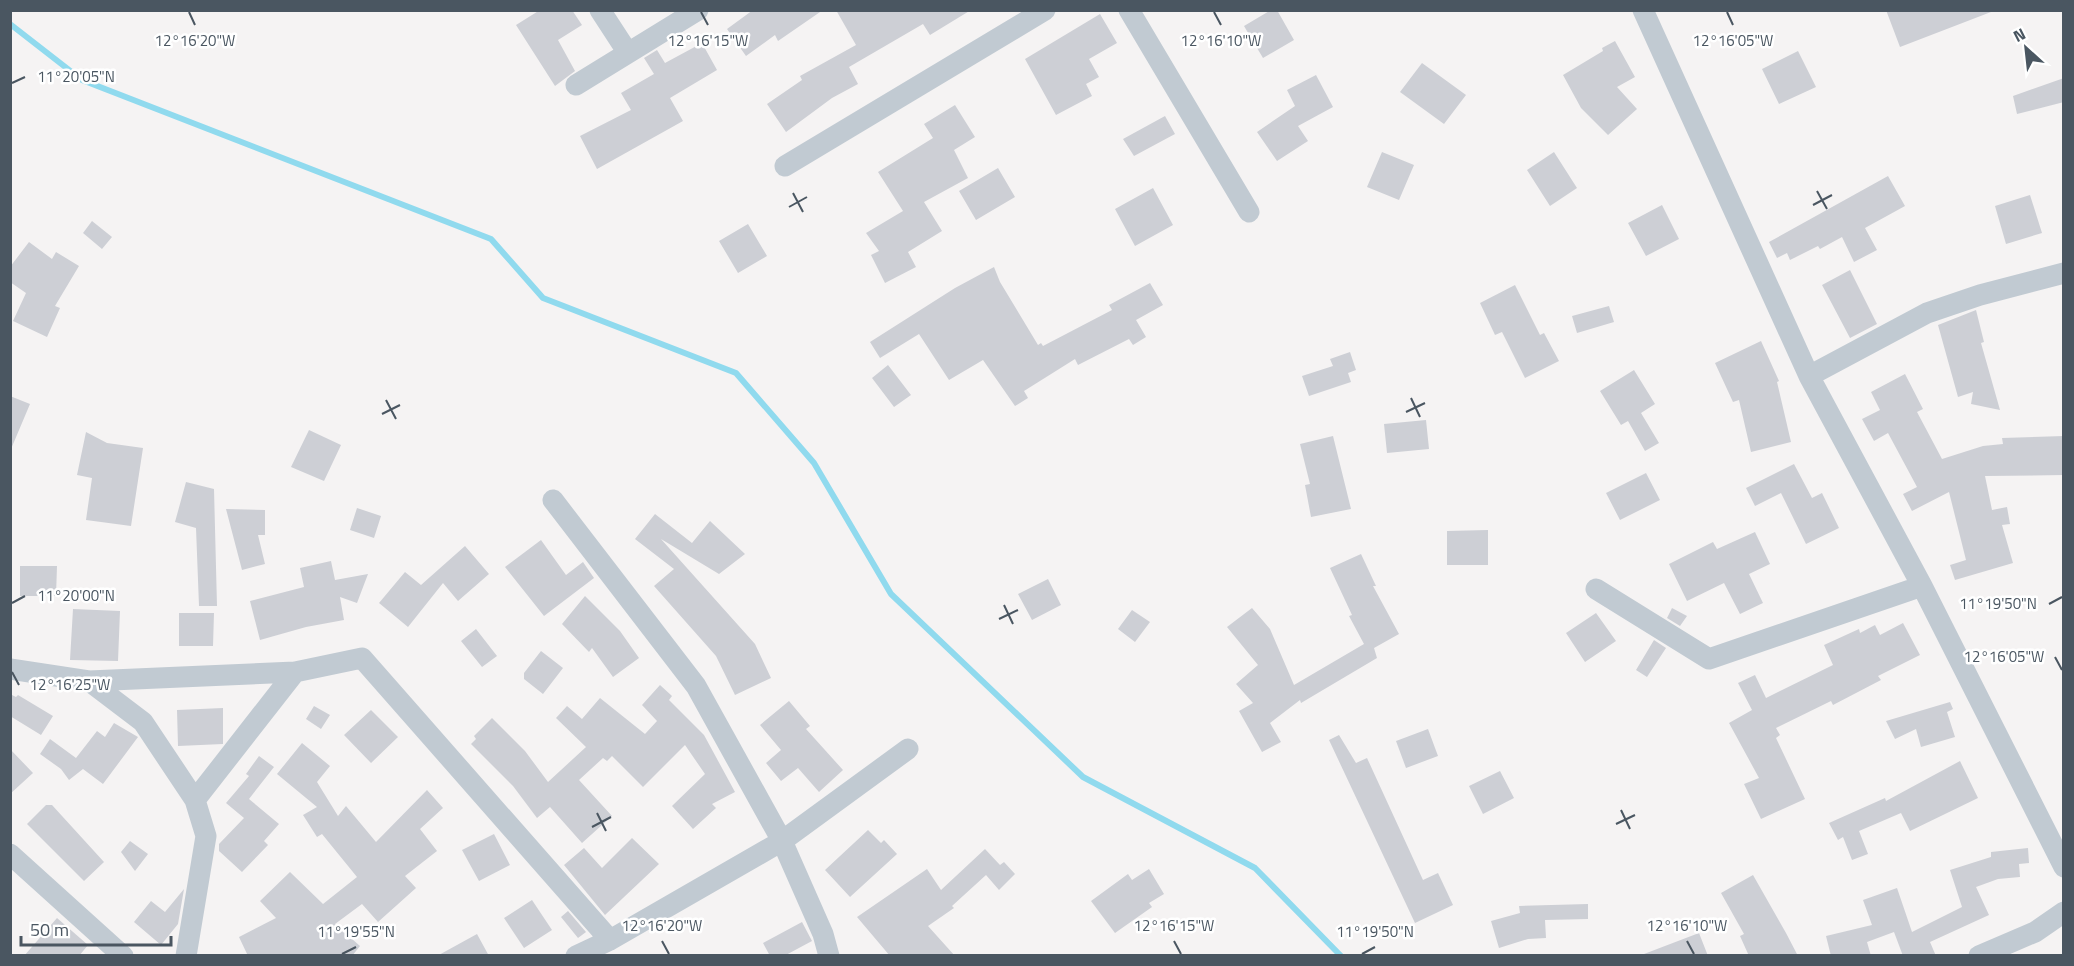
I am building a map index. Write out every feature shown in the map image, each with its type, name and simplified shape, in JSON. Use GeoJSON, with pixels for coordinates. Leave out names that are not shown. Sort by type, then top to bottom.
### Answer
{"type":"FeatureCollection","features":[{"type":"Feature","properties":{"kind":"street"},"geometry":{"type":"LineString","coordinates":[[600,10],[628,53]]}},
{"type":"Feature","properties":{"kind":"street"},"geometry":{"type":"LineString","coordinates":[[576,85],[698,10]]}},
{"type":"Feature","properties":{"kind":"street"},"geometry":{"type":"LineString","coordinates":[[785,166],[1045,10]]}},
{"type":"Feature","properties":{"kind":"street"},"geometry":{"type":"LineString","coordinates":[[1129,10],[1249,212]]}},
{"type":"Feature","properties":{"kind":"street"},"geometry":{"type":"LineString","coordinates":[[1643,10],[1809,376],[1922,586],[2064,867]]}},
{"type":"Feature","properties":{"kind":"street"},"geometry":{"type":"LineString","coordinates":[[1809,376],[1928,313],[1980,295],[2064,273]]}},
{"type":"Feature","properties":{"kind":"street"},"geometry":{"type":"LineString","coordinates":[[554,500],[696,686],[782,841],[823,934],[829,956]]}},
{"type":"Feature","properties":{"kind":"street"},"geometry":{"type":"LineString","coordinates":[[1596,589],[1709,659],[1922,586]]}},
{"type":"Feature","properties":{"kind":"street"},"geometry":{"type":"LineString","coordinates":[[10,669],[89,681],[295,672],[362,658],[610,940]]}},
{"type":"Feature","properties":{"kind":"street"},"geometry":{"type":"LineString","coordinates":[[195,800],[295,672]]}},
{"type":"Feature","properties":{"kind":"street"},"geometry":{"type":"LineString","coordinates":[[89,681],[143,722],[195,800],[206,836],[186,956]]}},
{"type":"Feature","properties":{"kind":"street"},"geometry":{"type":"LineString","coordinates":[[576,956],[610,940],[782,841],[908,750]]}},
{"type":"Feature","properties":{"kind":"street"},"geometry":{"type":"LineString","coordinates":[[10,854],[123,956]]}},
{"type":"Feature","properties":{"kind":"street"},"geometry":{"type":"LineString","coordinates":[[1979,956],[2035,932],[2064,912]]}},
{"type":"Feature","properties":{"kind":"building"},"geometry":{"type":"Polygon","coordinates":[[[540,10],[572,10],[582,25],[558,40],[575,71],[555,86],[516,25],[540,10]]]}},
{"type":"Feature","properties":{"kind":"building"},"geometry":{"type":"Polygon","coordinates":[[[753,10],[823,10],[778,41],[775,35],[746,56],[727,29],[753,10]]]}},
{"type":"Feature","properties":{"kind":"building"},"geometry":{"type":"Polygon","coordinates":[[[836,10],[971,10],[930,35],[923,24],[849,67],[858,84],[832,98],[786,132],[767,104],[802,80],[800,76],[856,45],[836,10]]]}},
{"type":"Feature","properties":{"kind":"building"},"geometry":{"type":"Polygon","coordinates":[[[1271,10],[1277,10],[1294,40],[1263,58],[1244,26],[1271,10]]]}},
{"type":"Feature","properties":{"kind":"building"},"geometry":{"type":"Polygon","coordinates":[[[1886,10],[1991,10],[1991,12],[1900,47],[1886,10]]]}},
{"type":"Feature","properties":{"kind":"building"},"geometry":{"type":"Polygon","coordinates":[[[1100,14],[1117,43],[1089,59],[1099,77],[1086,84],[1092,96],[1056,115],[1025,59],[1100,14]]]}},
{"type":"Feature","properties":{"kind":"building"},"geometry":{"type":"Polygon","coordinates":[[[1615,41],[1635,77],[1617,87],[1637,109],[1608,135],[1581,108],[1563,75],[1603,51],[1602,48],[1615,41]]]}},
{"type":"Feature","properties":{"kind":"building"},"geometry":{"type":"Polygon","coordinates":[[[702,43],[717,70],[670,98],[683,121],[597,169],[580,136],[631,110],[621,93],[654,74],[644,58],[657,50],[665,63],[702,43]]]}},
{"type":"Feature","properties":{"kind":"building"},"geometry":{"type":"Polygon","coordinates":[[[1798,51],[1816,87],[1779,104],[1762,69],[1798,51]]]}},
{"type":"Feature","properties":{"kind":"building"},"geometry":{"type":"Polygon","coordinates":[[[1422,63],[1466,95],[1444,124],[1400,92],[1422,63]]]}},
{"type":"Feature","properties":{"kind":"building"},"geometry":{"type":"Polygon","coordinates":[[[1316,75],[1333,107],[1298,126],[1308,141],[1277,161],[1257,132],[1295,106],[1287,90],[1316,75]]]}},
{"type":"Feature","properties":{"kind":"building"},"geometry":{"type":"Polygon","coordinates":[[[2064,78],[2064,102],[2017,114],[2013,96],[2064,78]]]}},
{"type":"Feature","properties":{"kind":"building"},"geometry":{"type":"Polygon","coordinates":[[[955,105],[975,137],[954,150],[968,178],[924,202],[942,231],[908,252],[916,267],[885,283],[871,255],[879,251],[866,233],[903,211],[878,172],[933,138],[924,124],[955,105]]]}},
{"type":"Feature","properties":{"kind":"building"},"geometry":{"type":"Polygon","coordinates":[[[1165,116],[1175,134],[1134,156],[1123,139],[1165,116]]]}},
{"type":"Feature","properties":{"kind":"building"},"geometry":{"type":"Polygon","coordinates":[[[1382,152],[1414,165],[1399,200],[1367,187],[1382,152]]]}},
{"type":"Feature","properties":{"kind":"building"},"geometry":{"type":"Polygon","coordinates":[[[1554,152],[1577,188],[1550,206],[1527,170],[1554,152]]]}},
{"type":"Feature","properties":{"kind":"building"},"geometry":{"type":"Polygon","coordinates":[[[998,168],[1015,197],[976,220],[959,191],[998,168]]]}},
{"type":"Feature","properties":{"kind":"building"},"geometry":{"type":"Polygon","coordinates":[[[1888,176],[1905,206],[1865,228],[1877,250],[1854,262],[1842,237],[1820,249],[1818,246],[1790,260],[1787,253],[1777,258],[1769,242],[1888,176]]]}},
{"type":"Feature","properties":{"kind":"building"},"geometry":{"type":"Polygon","coordinates":[[[1153,188],[1173,225],[1135,246],[1115,209],[1153,188]]]}},
{"type":"Feature","properties":{"kind":"building"},"geometry":{"type":"Polygon","coordinates":[[[2030,195],[2042,233],[2006,244],[1995,206],[2030,195]]]}},
{"type":"Feature","properties":{"kind":"building"},"geometry":{"type":"Polygon","coordinates":[[[1662,205],[1679,239],[1646,256],[1628,223],[1662,205]]]}},
{"type":"Feature","properties":{"kind":"building"},"geometry":{"type":"Polygon","coordinates":[[[92,221],[112,237],[102,249],[83,233],[92,221]]]}},
{"type":"Feature","properties":{"kind":"building"},"geometry":{"type":"Polygon","coordinates":[[[748,224],[767,256],[738,273],[719,241],[748,224]]]}},
{"type":"Feature","properties":{"kind":"building"},"geometry":{"type":"Polygon","coordinates":[[[29,242],[52,259],[56,252],[79,266],[55,306],[60,308],[47,337],[13,321],[26,293],[10,282],[10,267],[29,242]]]}},
{"type":"Feature","properties":{"kind":"building"},"geometry":{"type":"Polygon","coordinates":[[[994,267],[1000,282],[1038,345],[1041,343],[1043,346],[1112,310],[1109,305],[1150,283],[1163,305],[1136,320],[1146,337],[1133,345],[1129,339],[1078,365],[1075,359],[1024,391],[1028,398],[1015,406],[983,360],[949,380],[919,334],[880,358],[870,342],[955,288],[994,267]]]}},
{"type":"Feature","properties":{"kind":"building"},"geometry":{"type":"Polygon","coordinates":[[[1850,270],[1877,324],[1850,338],[1822,285],[1850,270]]]}},
{"type":"Feature","properties":{"kind":"building"},"geometry":{"type":"Polygon","coordinates":[[[1515,285],[1540,335],[1544,333],[1559,361],[1525,378],[1502,332],[1495,335],[1480,303],[1515,285]]]}},
{"type":"Feature","properties":{"kind":"building"},"geometry":{"type":"Polygon","coordinates":[[[1609,306],[1614,322],[1577,333],[1572,316],[1609,306]]]}},
{"type":"Feature","properties":{"kind":"building"},"geometry":{"type":"Polygon","coordinates":[[[1976,310],[1984,342],[1981,343],[2000,410],[1971,404],[1973,392],[1958,397],[1938,325],[1976,310]]]}},
{"type":"Feature","properties":{"kind":"building"},"geometry":{"type":"Polygon","coordinates":[[[1761,341],[1779,381],[1777,382],[1791,442],[1751,452],[1739,400],[1733,402],[1715,363],[1761,341]]]}},
{"type":"Feature","properties":{"kind":"building"},"geometry":{"type":"Polygon","coordinates":[[[1350,352],[1356,370],[1348,373],[1351,382],[1309,396],[1302,376],[1333,366],[1330,359],[1350,352]]]}},
{"type":"Feature","properties":{"kind":"building"},"geometry":{"type":"Polygon","coordinates":[[[888,365],[911,395],[894,407],[872,378],[888,365]]]}},
{"type":"Feature","properties":{"kind":"building"},"geometry":{"type":"Polygon","coordinates":[[[1634,370],[1655,404],[1641,413],[1659,443],[1645,451],[1628,421],[1621,425],[1600,391],[1634,370]]]}},
{"type":"Feature","properties":{"kind":"building"},"geometry":{"type":"Polygon","coordinates":[[[1905,374],[1923,409],[1917,412],[1942,459],[1983,446],[2003,444],[2002,438],[2064,436],[2064,475],[1985,476],[1992,510],[2007,507],[2010,524],[2002,525],[2013,563],[1955,580],[1950,565],[1966,560],[1949,492],[1912,511],[1903,494],[1917,487],[1888,433],[1874,441],[1862,419],[1880,410],[1871,392],[1905,374]]]}},
{"type":"Feature","properties":{"kind":"building"},"geometry":{"type":"Polygon","coordinates":[[[10,396],[30,404],[11,449],[10,449],[10,396]]]}},
{"type":"Feature","properties":{"kind":"building"},"geometry":{"type":"Polygon","coordinates":[[[1426,420],[1429,449],[1387,453],[1384,424],[1426,420]]]}},
{"type":"Feature","properties":{"kind":"building"},"geometry":{"type":"Polygon","coordinates":[[[309,430],[341,445],[324,481],[291,467],[309,430]]]}},
{"type":"Feature","properties":{"kind":"building"},"geometry":{"type":"Polygon","coordinates":[[[86,432],[107,443],[143,448],[131,526],[86,520],[92,478],[77,475],[86,432]]]}},
{"type":"Feature","properties":{"kind":"building"},"geometry":{"type":"Polygon","coordinates":[[[1333,436],[1351,509],[1311,517],[1305,485],[1310,484],[1300,444],[1333,436]]]}},
{"type":"Feature","properties":{"kind":"building"},"geometry":{"type":"Polygon","coordinates":[[[1794,464],[1812,498],[1822,493],[1839,528],[1806,544],[1781,493],[1755,506],[1746,488],[1794,464]]]}},
{"type":"Feature","properties":{"kind":"building"},"geometry":{"type":"Polygon","coordinates":[[[1646,473],[1660,500],[1620,520],[1606,493],[1646,473]]]}},
{"type":"Feature","properties":{"kind":"building"},"geometry":{"type":"Polygon","coordinates":[[[186,482],[214,489],[217,606],[199,606],[196,528],[175,522],[186,482]]]}},
{"type":"Feature","properties":{"kind":"building"},"geometry":{"type":"Polygon","coordinates":[[[357,508],[381,516],[374,538],[350,530],[357,508]]]}},
{"type":"Feature","properties":{"kind":"building"},"geometry":{"type":"Polygon","coordinates":[[[226,509],[265,510],[265,535],[258,535],[265,564],[242,570],[226,509]]]}},
{"type":"Feature","properties":{"kind":"building"},"geometry":{"type":"Polygon","coordinates":[[[655,514],[692,543],[710,521],[745,554],[719,574],[661,539],[755,644],[771,678],[735,695],[716,656],[654,586],[674,569],[635,539],[655,514]]]}},
{"type":"Feature","properties":{"kind":"building"},"geometry":{"type":"Polygon","coordinates":[[[1488,530],[1488,565],[1447,565],[1447,531],[1488,530]]]}},
{"type":"Feature","properties":{"kind":"building"},"geometry":{"type":"Polygon","coordinates":[[[1755,532],[1770,564],[1749,574],[1763,603],[1740,614],[1724,583],[1687,601],[1669,564],[1713,542],[1717,549],[1755,532]]]}},
{"type":"Feature","properties":{"kind":"building"},"geometry":{"type":"Polygon","coordinates":[[[541,540],[566,575],[583,562],[594,578],[544,616],[505,567],[541,540]]]}},
{"type":"Feature","properties":{"kind":"building"},"geometry":{"type":"Polygon","coordinates":[[[465,546],[489,574],[458,601],[443,583],[408,627],[379,603],[405,572],[421,585],[465,546]]]}},
{"type":"Feature","properties":{"kind":"building"},"geometry":{"type":"Polygon","coordinates":[[[1361,554],[1376,586],[1373,586],[1399,634],[1374,648],[1377,658],[1301,703],[1300,700],[1270,723],[1281,742],[1262,752],[1239,711],[1253,703],[1236,684],[1258,665],[1227,627],[1252,608],[1270,629],[1294,685],[1364,644],[1349,616],[1352,615],[1330,568],[1361,554]]]}},
{"type":"Feature","properties":{"kind":"building"},"geometry":{"type":"Polygon","coordinates":[[[331,561],[335,580],[368,574],[357,603],[340,597],[344,620],[306,627],[260,640],[250,601],[304,587],[300,568],[331,561]]]}},
{"type":"Feature","properties":{"kind":"building"},"geometry":{"type":"Polygon","coordinates":[[[20,566],[57,566],[56,596],[20,596],[20,566]]]}},
{"type":"Feature","properties":{"kind":"building"},"geometry":{"type":"Polygon","coordinates":[[[1048,579],[1061,605],[1032,620],[1018,594],[1048,579]]]}},
{"type":"Feature","properties":{"kind":"building"},"geometry":{"type":"Polygon","coordinates":[[[585,596],[620,631],[639,658],[613,677],[592,648],[589,652],[562,624],[585,596]]]}},
{"type":"Feature","properties":{"kind":"building"},"geometry":{"type":"Polygon","coordinates":[[[1672,608],[1687,616],[1680,626],[1667,618],[1672,608]]]}},
{"type":"Feature","properties":{"kind":"building"},"geometry":{"type":"Polygon","coordinates":[[[73,609],[120,611],[118,661],[70,660],[73,609]]]}},
{"type":"Feature","properties":{"kind":"building"},"geometry":{"type":"Polygon","coordinates":[[[1132,610],[1150,622],[1135,642],[1118,629],[1132,610]]]}},
{"type":"Feature","properties":{"kind":"building"},"geometry":{"type":"Polygon","coordinates":[[[179,613],[214,613],[213,646],[179,646],[179,613]]]}},
{"type":"Feature","properties":{"kind":"building"},"geometry":{"type":"Polygon","coordinates":[[[1596,613],[1616,641],[1585,662],[1566,633],[1596,613]]]}},
{"type":"Feature","properties":{"kind":"building"},"geometry":{"type":"Polygon","coordinates":[[[1903,623],[1920,655],[1878,676],[1881,680],[1833,705],[1831,701],[1776,728],[1780,735],[1776,738],[1805,799],[1761,819],[1744,784],[1759,778],[1729,723],[1752,710],[1738,683],[1755,675],[1766,698],[1833,665],[1824,645],[1859,629],[1860,633],[1875,625],[1880,635],[1903,623]]]}},
{"type":"Feature","properties":{"kind":"building"},"geometry":{"type":"Polygon","coordinates":[[[476,629],[497,656],[482,667],[461,641],[476,629]]]}},
{"type":"Feature","properties":{"kind":"building"},"geometry":{"type":"Polygon","coordinates":[[[1654,640],[1666,648],[1647,677],[1636,670],[1654,640]]]}},
{"type":"Feature","properties":{"kind":"building"},"geometry":{"type":"Polygon","coordinates":[[[541,651],[563,668],[543,694],[524,679],[524,673],[541,651]]]}},
{"type":"Feature","properties":{"kind":"building"},"geometry":{"type":"Polygon","coordinates":[[[660,685],[672,696],[669,700],[704,735],[735,792],[712,804],[716,808],[693,829],[672,806],[705,774],[685,745],[643,787],[612,756],[607,761],[603,758],[579,780],[612,816],[582,843],[550,807],[537,818],[513,786],[471,744],[476,739],[474,736],[492,718],[525,751],[548,782],[586,747],[556,718],[567,706],[582,719],[600,698],[645,734],[657,721],[642,705],[660,685]]]}},
{"type":"Feature","properties":{"kind":"building"},"geometry":{"type":"Polygon","coordinates":[[[10,694],[16,697],[18,695],[53,716],[41,735],[10,716],[10,694]]]}},
{"type":"Feature","properties":{"kind":"building"},"geometry":{"type":"Polygon","coordinates":[[[789,701],[810,726],[806,729],[843,770],[819,792],[798,768],[781,781],[766,763],[781,750],[760,725],[789,701]]]}},
{"type":"Feature","properties":{"kind":"building"},"geometry":{"type":"Polygon","coordinates":[[[1950,702],[1953,709],[1947,712],[1955,737],[1921,747],[1916,729],[1895,739],[1886,721],[1950,702]]]}},
{"type":"Feature","properties":{"kind":"building"},"geometry":{"type":"Polygon","coordinates":[[[314,706],[330,715],[321,729],[306,719],[314,706]]]}},
{"type":"Feature","properties":{"kind":"building"},"geometry":{"type":"Polygon","coordinates":[[[223,708],[223,744],[178,746],[177,710],[223,708]]]}},
{"type":"Feature","properties":{"kind":"building"},"geometry":{"type":"Polygon","coordinates":[[[371,710],[398,737],[371,763],[344,735],[371,710]]]}},
{"type":"Feature","properties":{"kind":"building"},"geometry":{"type":"Polygon","coordinates":[[[114,723],[138,737],[103,784],[83,769],[69,780],[61,769],[40,754],[50,739],[76,758],[97,731],[105,737],[114,723]]]}},
{"type":"Feature","properties":{"kind":"building"},"geometry":{"type":"Polygon","coordinates":[[[1428,729],[1438,756],[1406,768],[1396,741],[1428,729]]]}},
{"type":"Feature","properties":{"kind":"building"},"geometry":{"type":"Polygon","coordinates":[[[1339,735],[1356,763],[1367,758],[1423,880],[1438,873],[1453,905],[1415,923],[1329,740],[1339,735]]]}},
{"type":"Feature","properties":{"kind":"building"},"geometry":{"type":"Polygon","coordinates":[[[302,743],[330,766],[317,782],[338,816],[346,806],[376,842],[427,790],[443,808],[420,829],[437,851],[405,876],[416,888],[378,922],[362,904],[335,924],[360,946],[352,956],[248,956],[239,937],[276,918],[260,901],[290,872],[323,904],[357,877],[322,834],[317,837],[303,815],[317,807],[277,774],[302,743]]]}},
{"type":"Feature","properties":{"kind":"building"},"geometry":{"type":"Polygon","coordinates":[[[10,749],[33,773],[10,794],[10,749]]]}},
{"type":"Feature","properties":{"kind":"building"},"geometry":{"type":"Polygon","coordinates":[[[259,756],[274,767],[249,799],[279,824],[264,841],[268,845],[242,872],[219,851],[219,844],[244,818],[226,803],[249,776],[246,774],[259,756]]]}},
{"type":"Feature","properties":{"kind":"building"},"geometry":{"type":"Polygon","coordinates":[[[1960,761],[1978,798],[1910,831],[1901,813],[1859,831],[1868,854],[1852,860],[1843,837],[1838,840],[1829,823],[1885,798],[1886,801],[1960,761]]]}},
{"type":"Feature","properties":{"kind":"building"},"geometry":{"type":"Polygon","coordinates":[[[1500,771],[1514,798],[1483,814],[1469,786],[1500,771]]]}},
{"type":"Feature","properties":{"kind":"building"},"geometry":{"type":"Polygon","coordinates":[[[46,805],[52,805],[104,862],[84,881],[27,824],[46,805]]]}},
{"type":"Feature","properties":{"kind":"building"},"geometry":{"type":"Polygon","coordinates":[[[868,830],[881,843],[884,840],[897,854],[850,897],[825,870],[868,830]]]}},
{"type":"Feature","properties":{"kind":"building"},"geometry":{"type":"Polygon","coordinates":[[[494,834],[510,865],[479,881],[462,850],[494,834]]]}},
{"type":"Feature","properties":{"kind":"building"},"geometry":{"type":"Polygon","coordinates":[[[632,838],[659,864],[605,915],[564,865],[584,848],[602,868],[632,838]]]}},
{"type":"Feature","properties":{"kind":"building"},"geometry":{"type":"Polygon","coordinates":[[[130,841],[148,854],[135,871],[121,852],[130,841]]]}},
{"type":"Feature","properties":{"kind":"building"},"geometry":{"type":"Polygon","coordinates":[[[2028,848],[2029,863],[2019,864],[2020,877],[1998,879],[1976,887],[1989,915],[1930,942],[1936,956],[1903,956],[1894,932],[1867,942],[1871,956],[1831,956],[1826,936],[1872,925],[1863,900],[1897,888],[1912,932],[1962,907],[1950,870],[1991,857],[1991,852],[2028,848]]]}},
{"type":"Feature","properties":{"kind":"building"},"geometry":{"type":"Polygon","coordinates":[[[985,849],[1000,865],[1004,862],[1015,874],[999,890],[986,875],[952,906],[954,908],[928,926],[955,956],[890,956],[857,917],[927,869],[941,890],[985,849]]]}},
{"type":"Feature","properties":{"kind":"building"},"geometry":{"type":"Polygon","coordinates":[[[1149,869],[1164,894],[1149,903],[1152,907],[1115,933],[1091,901],[1128,874],[1132,880],[1149,869]]]}},
{"type":"Feature","properties":{"kind":"building"},"geometry":{"type":"Polygon","coordinates":[[[1753,875],[1798,956],[1749,956],[1740,936],[1744,934],[1721,893],[1753,875]]]}},
{"type":"Feature","properties":{"kind":"building"},"geometry":{"type":"Polygon","coordinates":[[[184,889],[178,924],[161,945],[134,922],[151,901],[165,912],[184,889]]]}},
{"type":"Feature","properties":{"kind":"building"},"geometry":{"type":"Polygon","coordinates":[[[532,900],[552,930],[524,948],[504,918],[532,900]]]}},
{"type":"Feature","properties":{"kind":"building"},"geometry":{"type":"Polygon","coordinates":[[[1588,904],[1588,919],[1545,920],[1546,938],[1528,939],[1499,948],[1491,921],[1520,913],[1519,906],[1588,904]]]}},
{"type":"Feature","properties":{"kind":"building"},"geometry":{"type":"Polygon","coordinates":[[[568,911],[586,932],[578,938],[561,917],[568,911]]]}},
{"type":"Feature","properties":{"kind":"building"},"geometry":{"type":"Polygon","coordinates":[[[57,918],[88,945],[79,956],[24,956],[57,918]]]}},
{"type":"Feature","properties":{"kind":"building"},"geometry":{"type":"Polygon","coordinates":[[[802,922],[812,941],[784,956],[770,956],[763,943],[802,922]]]}},
{"type":"Feature","properties":{"kind":"building"},"geometry":{"type":"Polygon","coordinates":[[[1699,933],[1708,956],[1645,956],[1644,954],[1699,933]]]}},
{"type":"Feature","properties":{"kind":"building"},"geometry":{"type":"Polygon","coordinates":[[[477,934],[489,956],[437,956],[477,934]]]}},
{"type":"Feature","properties":{"kind":"waterway"},"geometry":{"type":"LineString","coordinates":[[10,24],[82,80],[491,239],[543,298],[736,373],[814,463],[891,594],[1083,777],[1255,868],[1341,956]]}}]}
